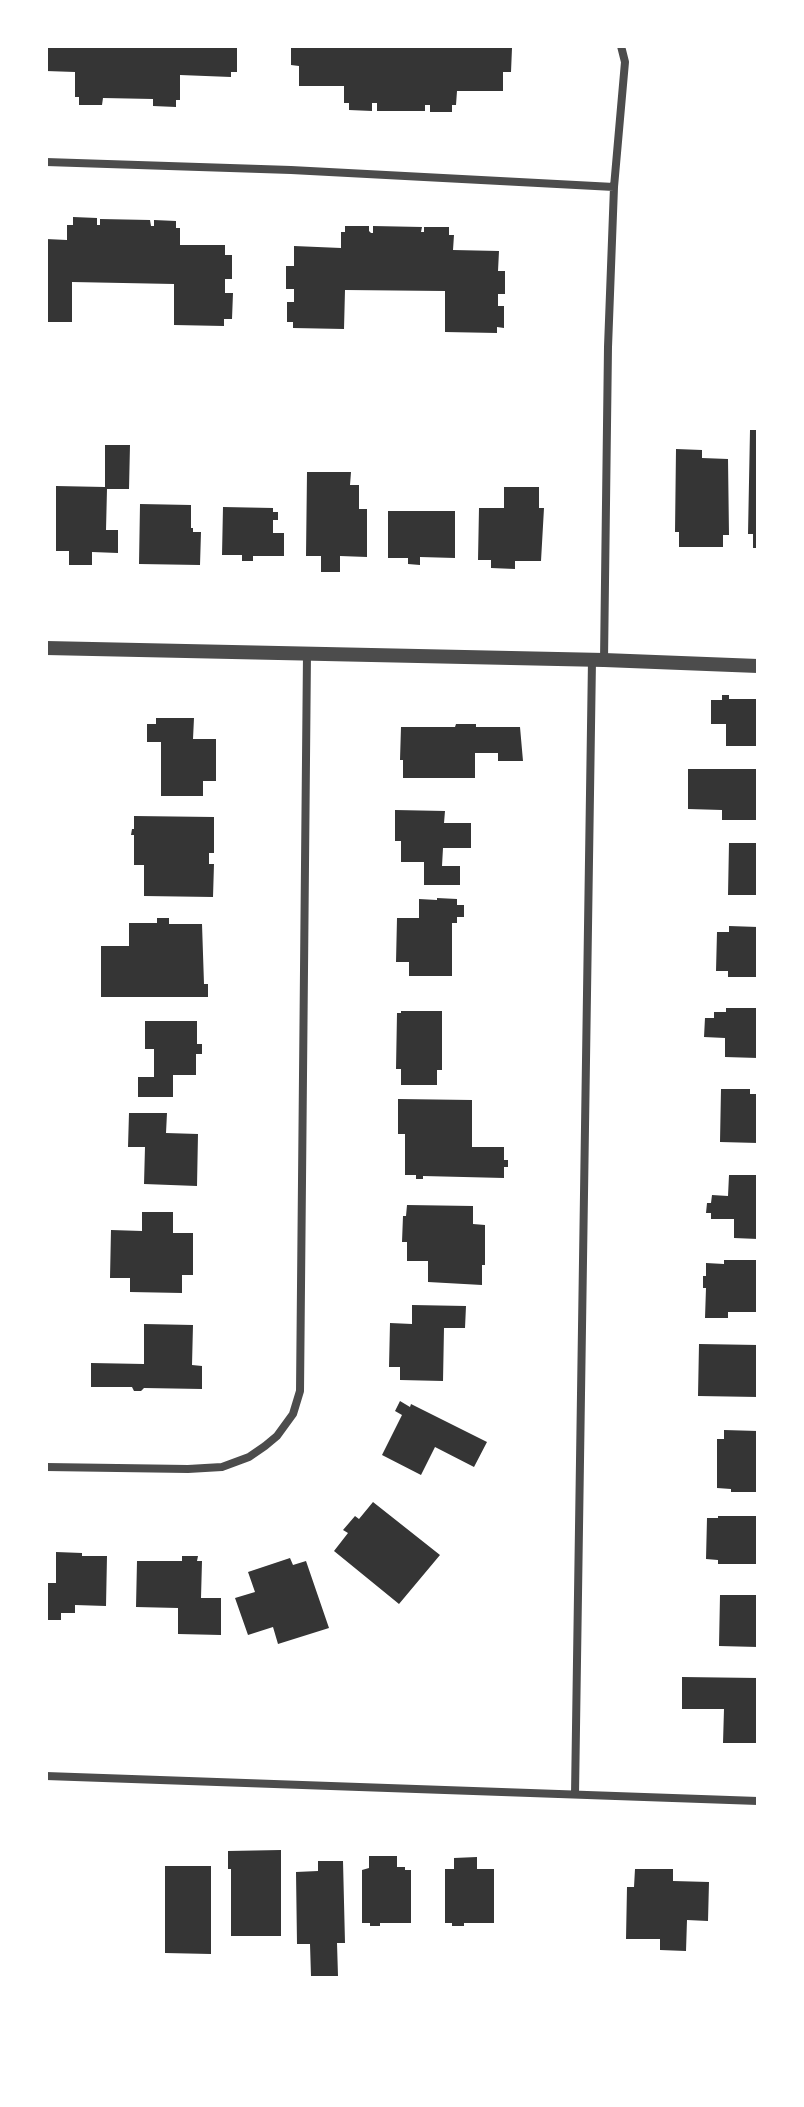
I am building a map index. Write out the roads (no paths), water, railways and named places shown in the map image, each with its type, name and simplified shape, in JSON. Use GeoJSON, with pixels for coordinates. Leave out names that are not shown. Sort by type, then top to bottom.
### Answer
{"type":"FeatureCollection","features":[{"type":"Feature","properties":{"kind":"street"},"geometry":{"type":"LineString","coordinates":[[575,1794],[598,660],[614,187],[625,62],[621,46]]}},
{"type":"Feature","properties":{"kind":"street"},"geometry":{"type":"LineString","coordinates":[[46,162],[291,170],[614,187]]}},
{"type":"Feature","properties":{"kind":"street"},"geometry":{"type":"LineString","coordinates":[[46,648],[758,666]]}},
{"type":"Feature","properties":{"kind":"street"},"geometry":{"type":"LineString","coordinates":[[46,1467],[222,1467],[249,1457],[277,1436],[293,1414],[300,1391],[302,1365],[307,654]]}},
{"type":"Feature","properties":{"kind":"street"},"geometry":{"type":"LineString","coordinates":[[46,1776],[758,1801]]}}]}
